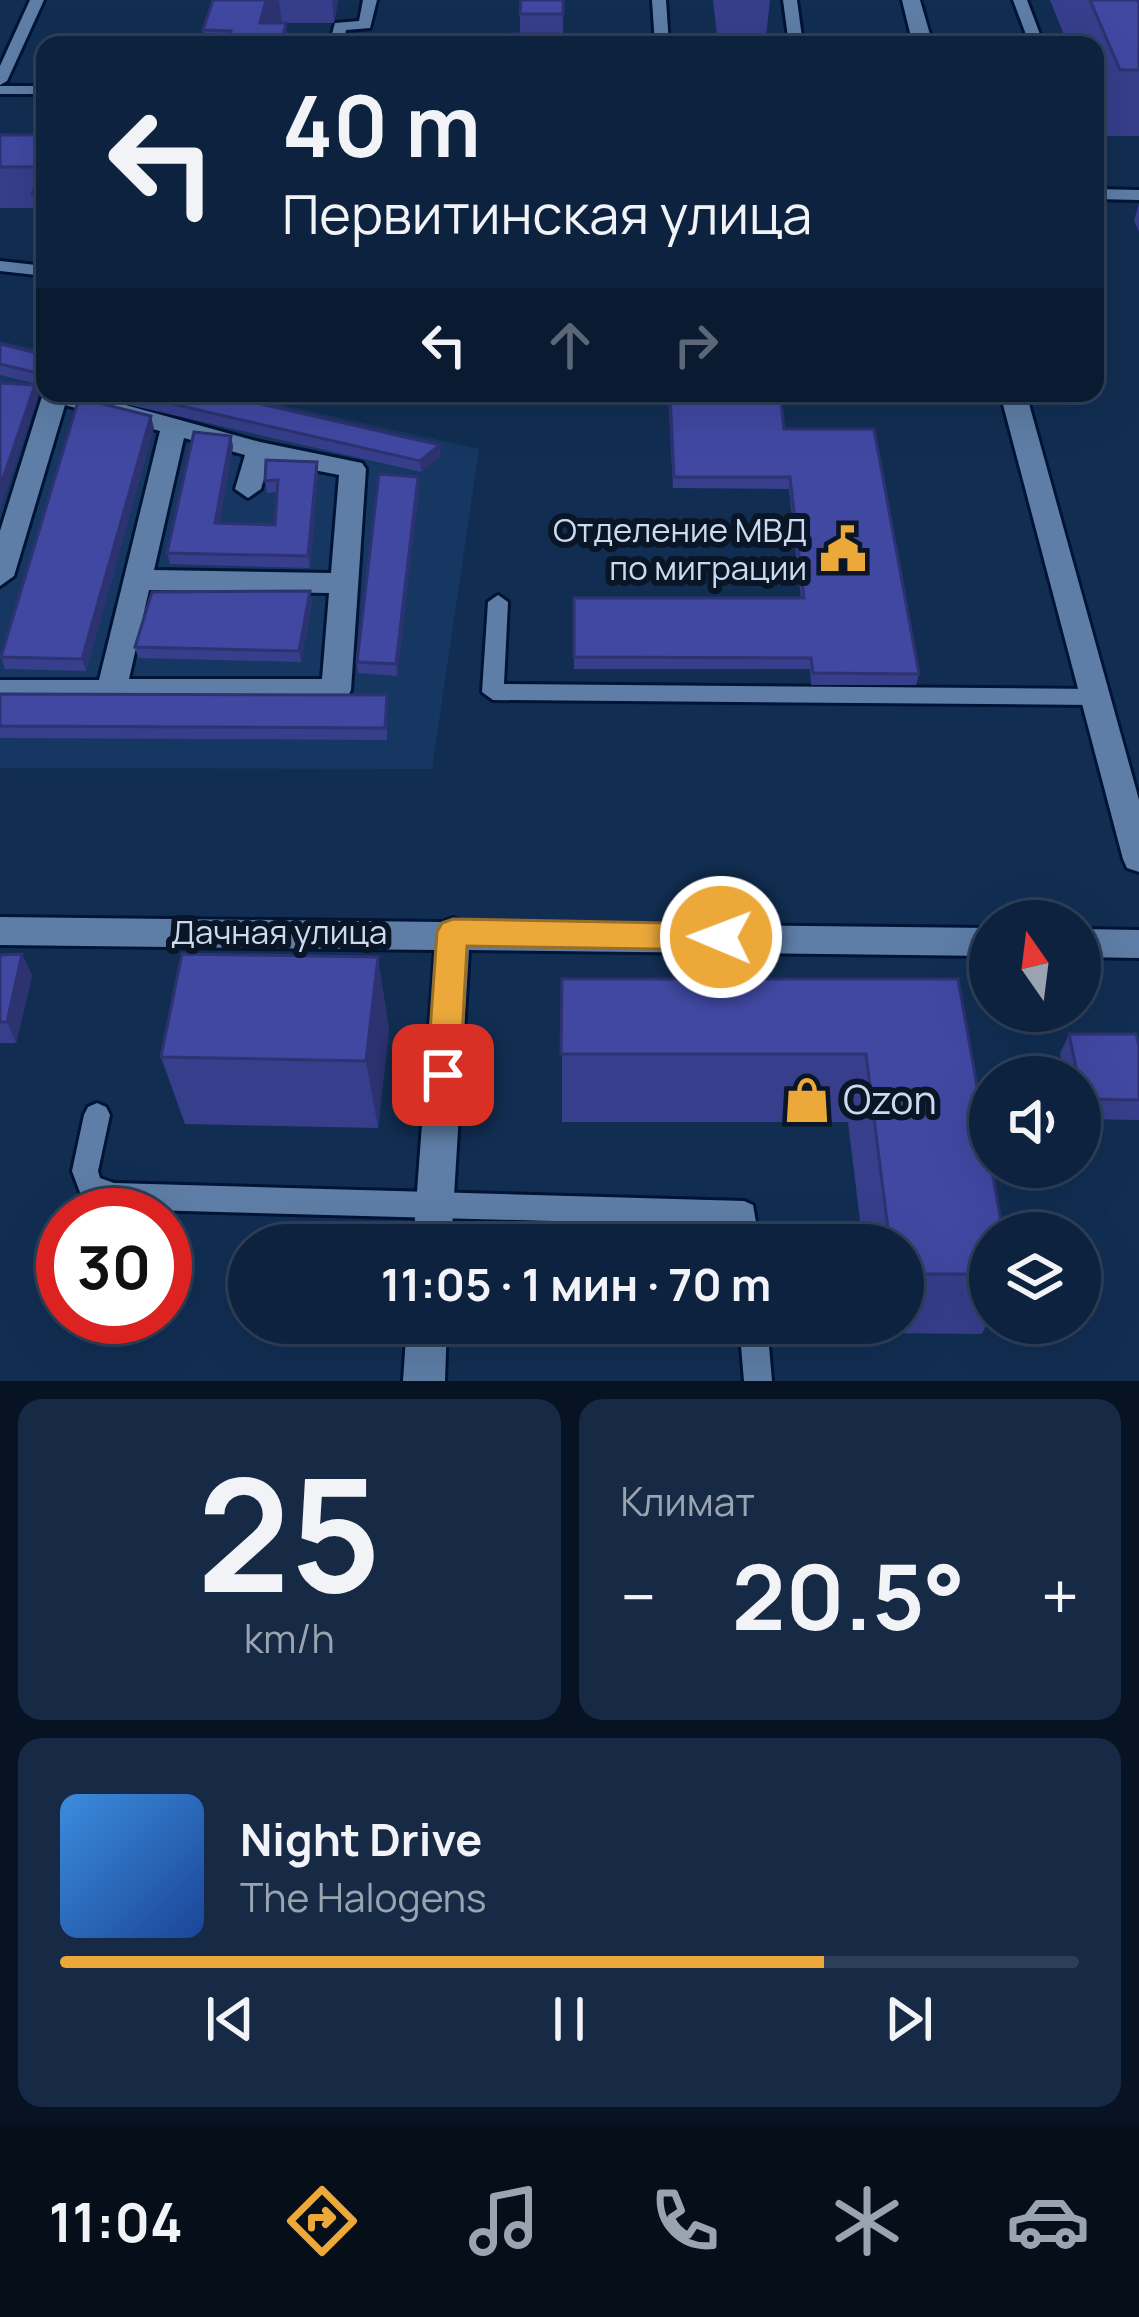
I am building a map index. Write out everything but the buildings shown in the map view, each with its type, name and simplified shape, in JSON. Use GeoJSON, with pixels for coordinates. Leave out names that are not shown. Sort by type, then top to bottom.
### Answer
{"type":"FeatureCollection","features":[{"type":"Feature","properties":{"kind":"street"},"geometry":{"type":"LineString","coordinates":[[911,0],[921,36]]}},
{"type":"Feature","properties":{"kind":"street"},"geometry":{"type":"LineString","coordinates":[[0,577],[41,402]]}},
{"type":"Feature","properties":{"kind":"street"},"geometry":{"type":"LineString","coordinates":[[0,691],[337,690],[353,469],[259,450],[85,402]]}},
{"type":"Feature","properties":{"kind":"street"},"geometry":{"type":"LineString","coordinates":[[1015,402],[1139,859]]}},
{"type":"Feature","properties":{"kind":"street"},"geometry":{"type":"LineString","coordinates":[[111,691],[175,426]]}},
{"type":"Feature","properties":{"kind":"street"},"geometry":{"type":"LineString","coordinates":[[248,488],[259,450]]}},
{"type":"Feature","properties":{"kind":"street"},"geometry":{"type":"LineString","coordinates":[[137,580],[345,583]]}},
{"type":"Feature","properties":{"kind":"street","name":"Дачная улица"},"geometry":{"type":"LineString","coordinates":[[0,931],[453,932],[969,942]]}},
{"type":"Feature","properties":{"kind":"street"},"geometry":{"type":"LineString","coordinates":[[434,1224],[453,932]]}},
{"type":"Feature","properties":{"kind":"street"},"geometry":{"type":"LineString","coordinates":[[1101,943],[1139,944]]}},
{"type":"Feature","properties":{"kind":"street"},"geometry":{"type":"LineString","coordinates":[[424,1381],[427,1344]]}},
{"type":"Feature","properties":{"kind":"lane"},"geometry":{"type":"LineString","coordinates":[[0,81],[37,0]]}},
{"type":"Feature","properties":{"kind":"lane"},"geometry":{"type":"LineString","coordinates":[[338,36],[340,26],[365,26],[370,0]]}},
{"type":"Feature","properties":{"kind":"lane"},"geometry":{"type":"LineString","coordinates":[[659,0],[661,36]]}},
{"type":"Feature","properties":{"kind":"lane"},"geometry":{"type":"LineString","coordinates":[[790,0],[795,36]]}},
{"type":"Feature","properties":{"kind":"lane"},"geometry":{"type":"LineString","coordinates":[[1020,0],[1034,36]]}},
{"type":"Feature","properties":{"kind":"lane"},"geometry":{"type":"LineString","coordinates":[[0,90],[36,90]]}},
{"type":"Feature","properties":{"kind":"lane"},"geometry":{"type":"LineString","coordinates":[[1104,194],[1139,195]]}},
{"type":"Feature","properties":{"kind":"lane"},"geometry":{"type":"LineString","coordinates":[[0,266],[36,270]]}},
{"type":"Feature","properties":{"kind":"lane"},"geometry":{"type":"LineString","coordinates":[[498,602],[493,692],[1095,697]]}},
{"type":"Feature","properties":{"kind":"lane"},"geometry":{"type":"LineString","coordinates":[[97,1115],[85,1171],[90,1186],[113,1196],[743,1214],[744,1224]]}},
{"type":"Feature","properties":{"kind":"lane"},"geometry":{"type":"LineString","coordinates":[[755,1344],[758,1381]]}},
{"type":"Feature","properties":{"kind":"shaded area"},"geometry":{"type":"Polygon","coordinates":[[[0,341],[36,349],[36,402],[270,402],[479,449],[432,769],[0,768],[0,341]]]}},
{"type":"Feature","properties":{"kind":"place","name":"Отделение МВД по миграции"},"geometry":{"type":"Point","coordinates":[843,549]}},
{"type":"Feature","properties":{"kind":"place","name":"Ozon"},"geometry":{"type":"Point","coordinates":[807,1100]}},
{"type":"Feature","properties":{"kind":"route"},"geometry":{"type":"LineString","coordinates":[[443,1075],[453,932],[721,937]]}}]}
